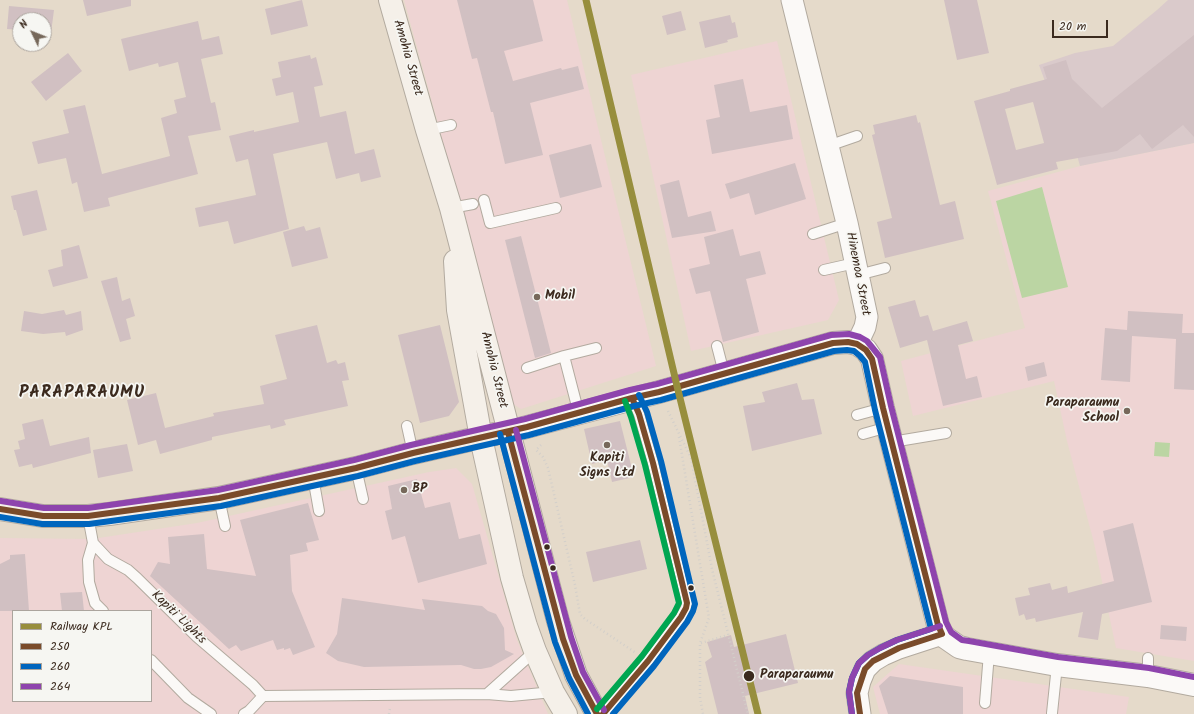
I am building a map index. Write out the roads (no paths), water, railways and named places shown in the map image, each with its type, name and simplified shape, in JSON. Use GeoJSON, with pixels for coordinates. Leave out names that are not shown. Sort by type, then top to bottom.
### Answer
{"type":"FeatureCollection","features":[{"type":"Feature","properties":{"kind":"main road","name":"Amohia Street"},"geometry":{"type":"LineString","coordinates":[[390,0],[451,208],[558,621],[576,675],[597,714]]}},
{"type":"Feature","properties":{"kind":"main road","name":"Amohia Street"},"geometry":{"type":"LineString","coordinates":[[451,208],[458,310],[481,438],[512,578],[535,651],[553,692],[566,714]]}},
{"type":"Feature","properties":{"kind":"main road"},"geometry":{"type":"LineString","coordinates":[[0,509],[43,516],[88,516],[219,498],[356,468],[413,453],[508,432]]}},
{"type":"Feature","properties":{"kind":"street","name":"Hinemoa Street"},"geometry":{"type":"LineString","coordinates":[[792,0],[847,223],[867,317],[865,327],[857,344]]}},
{"type":"Feature","properties":{"kind":"street"},"geometry":{"type":"LineString","coordinates":[[508,432],[579,414],[833,343],[848,342],[857,344],[866,350],[872,359],[938,625],[942,634],[959,647],[1057,665],[1148,667],[1194,685]]}},
{"type":"Feature","properties":{"kind":"street"},"geometry":{"type":"LineString","coordinates":[[860,714],[857,693],[860,680],[866,669],[873,661],[899,648],[942,634]]}},
{"type":"Feature","properties":{"kind":"lane"},"geometry":{"type":"LineString","coordinates":[[427,130],[451,125]]}},
{"type":"Feature","properties":{"kind":"lane"},"geometry":{"type":"LineString","coordinates":[[828,146],[857,136]]}},
{"type":"Feature","properties":{"kind":"lane"},"geometry":{"type":"LineString","coordinates":[[484,200],[490,223],[556,208]]}},
{"type":"Feature","properties":{"kind":"lane"},"geometry":{"type":"LineString","coordinates":[[451,208],[472,204]]}},
{"type":"Feature","properties":{"kind":"lane"},"geometry":{"type":"LineString","coordinates":[[814,234],[847,223]]}},
{"type":"Feature","properties":{"kind":"lane"},"geometry":{"type":"LineString","coordinates":[[824,270],[885,268]]}},
{"type":"Feature","properties":{"kind":"lane"},"geometry":{"type":"LineString","coordinates":[[717,346],[724,373]]}},
{"type":"Feature","properties":{"kind":"lane"},"geometry":{"type":"LineString","coordinates":[[527,368],[564,356],[596,348]]}},
{"type":"Feature","properties":{"kind":"lane"},"geometry":{"type":"LineString","coordinates":[[564,356],[579,414]]}},
{"type":"Feature","properties":{"kind":"lane"},"geometry":{"type":"LineString","coordinates":[[603,714],[648,661],[681,617],[687,603],[653,462],[639,414],[632,398]]}},
{"type":"Feature","properties":{"kind":"lane"},"geometry":{"type":"LineString","coordinates":[[856,414],[888,426],[946,433]]}},
{"type":"Feature","properties":{"kind":"lane"},"geometry":{"type":"LineString","coordinates":[[407,426],[413,453]]}},
{"type":"Feature","properties":{"kind":"lane"},"geometry":{"type":"LineString","coordinates":[[863,434],[888,426]]}},
{"type":"Feature","properties":{"kind":"lane"},"geometry":{"type":"LineString","coordinates":[[356,468],[363,499]]}},
{"type":"Feature","properties":{"kind":"lane"},"geometry":{"type":"LineString","coordinates":[[313,477],[319,510]]}},
{"type":"Feature","properties":{"kind":"lane"},"geometry":{"type":"LineString","coordinates":[[219,498],[225,526]]}},
{"type":"Feature","properties":{"kind":"lane"},"geometry":{"type":"LineString","coordinates":[[88,516],[93,543],[88,560],[89,582],[95,603],[102,610]]}},
{"type":"Feature","properties":{"kind":"lane","name":"Kapiti Lights"},"geometry":{"type":"LineString","coordinates":[[93,543],[108,559],[128,570],[137,578],[197,637],[253,685],[263,696]]}},
{"type":"Feature","properties":{"kind":"lane"},"geometry":{"type":"LineString","coordinates":[[487,694],[535,651]]}},
{"type":"Feature","properties":{"kind":"lane"},"geometry":{"type":"LineString","coordinates":[[985,703],[989,653]]}},
{"type":"Feature","properties":{"kind":"lane"},"geometry":{"type":"LineString","coordinates":[[152,661],[188,698],[210,714]]}},
{"type":"Feature","properties":{"kind":"lane"},"geometry":{"type":"LineString","coordinates":[[1052,713],[1057,665]]}},
{"type":"Feature","properties":{"kind":"lane"},"geometry":{"type":"LineString","coordinates":[[244,714],[249,711],[263,696],[487,694],[511,696],[553,692]]}},
{"type":"Feature","properties":{"kind":"rail line","name":"KPL"},"geometry":{"type":"LineString","coordinates":[[586,0],[677,386],[758,714]]}},
{"type":"Feature","properties":{"kind":"place","name":"Mobil"},"geometry":{"type":"Point","coordinates":[537,297]}},
{"type":"Feature","properties":{"kind":"place","name":"Paraparaumu School"},"geometry":{"type":"Point","coordinates":[1127,411]}},
{"type":"Feature","properties":{"kind":"place","name":"Kapiti Signs Ltd"},"geometry":{"type":"Point","coordinates":[607,445]}},
{"type":"Feature","properties":{"kind":"place","name":"BP"},"geometry":{"type":"Point","coordinates":[404,490]}},
{"type":"Feature","properties":{"kind":"place","name":"Paraparaumu"},"geometry":{"type":"Point","coordinates":[749,676]}},
{"type":"Feature","properties":{"kind":"district","name":"PARAPARAUMU"},"geometry":{"type":"Point","coordinates":[82,394]}}]}
